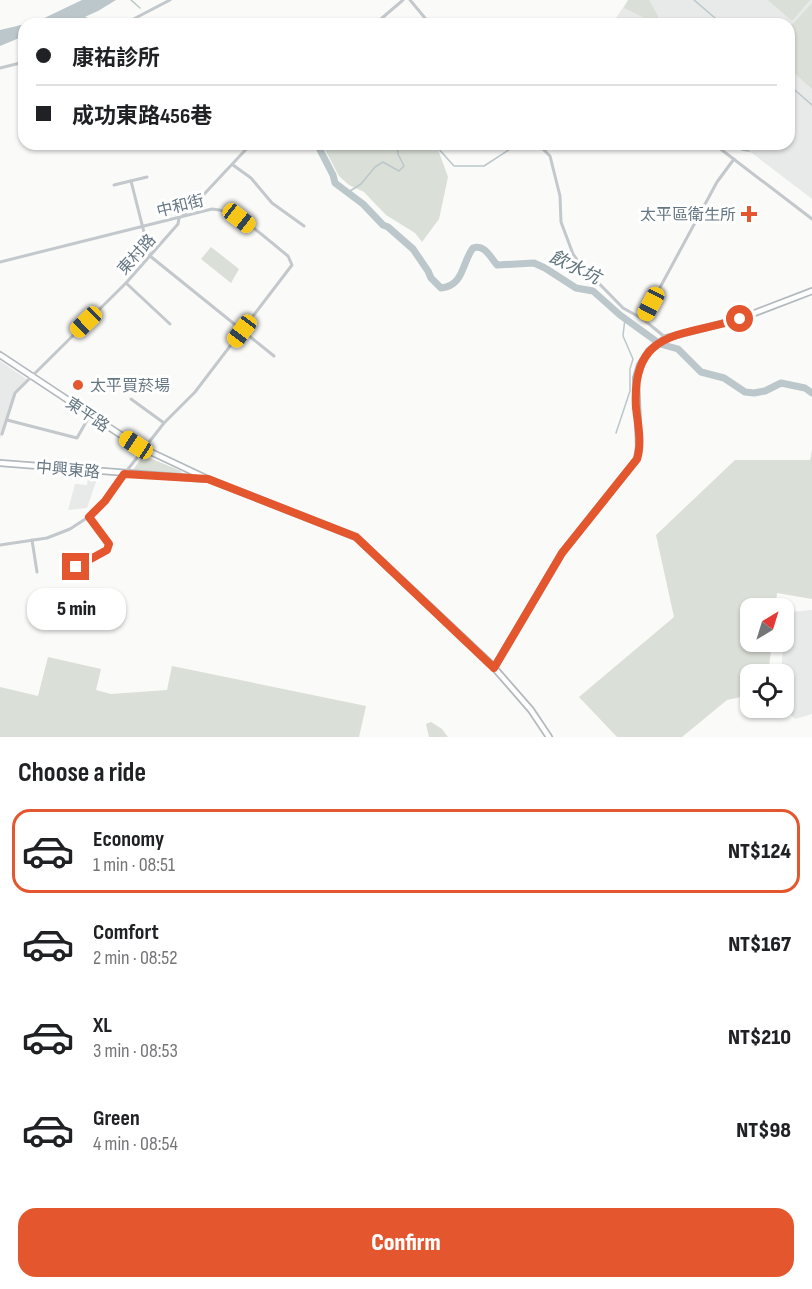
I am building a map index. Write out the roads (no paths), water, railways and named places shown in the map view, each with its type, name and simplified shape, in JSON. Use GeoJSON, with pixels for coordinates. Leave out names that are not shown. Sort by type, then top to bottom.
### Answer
{"type":"FeatureCollection","features":[{"type":"Feature","properties":{"kind":"main road"},"geometry":{"type":"LineString","coordinates":[[494,668],[562,553],[637,459],[639,446],[636,378],[640,365],[652,349],[666,338],[740,319],[812,291]]}},
{"type":"Feature","properties":{"kind":"main road","name":"東平路"},"geometry":{"type":"LineString","coordinates":[[0,355],[145,450],[208,479],[356,537],[494,668],[531,710],[549,737]]}},
{"type":"Feature","properties":{"kind":"main road","name":"中興東路"},"geometry":{"type":"LineString","coordinates":[[0,463],[208,479]]}},
{"type":"Feature","properties":{"kind":"street"},"geometry":{"type":"LineString","coordinates":[[136,18],[170,0]]}},
{"type":"Feature","properties":{"kind":"street"},"geometry":{"type":"LineString","coordinates":[[382,18],[403,0]]}},
{"type":"Feature","properties":{"kind":"street"},"geometry":{"type":"LineString","coordinates":[[410,0],[425,18]]}},
{"type":"Feature","properties":{"kind":"street"},"geometry":{"type":"LineString","coordinates":[[0,68],[18,64]]}},
{"type":"Feature","properties":{"kind":"street","name":"東村路"},"geometry":{"type":"LineString","coordinates":[[2,434],[15,393],[126,283],[178,224],[180,218],[246,150]]}},
{"type":"Feature","properties":{"kind":"street"},"geometry":{"type":"LineString","coordinates":[[544,150],[550,156],[560,196],[561,222],[573,254],[586,272],[623,308],[643,319],[666,338]]}},
{"type":"Feature","properties":{"kind":"street"},"geometry":{"type":"LineString","coordinates":[[722,150],[812,219]]}},
{"type":"Feature","properties":{"kind":"street"},"geometry":{"type":"LineString","coordinates":[[643,319],[712,190],[734,159]]}},
{"type":"Feature","properties":{"kind":"street"},"geometry":{"type":"LineString","coordinates":[[232,165],[251,178],[272,202],[304,226]]}},
{"type":"Feature","properties":{"kind":"street"},"geometry":{"type":"LineString","coordinates":[[114,185],[147,177]]}},
{"type":"Feature","properties":{"kind":"street"},"geometry":{"type":"LineString","coordinates":[[131,181],[150,256],[274,356]]}},
{"type":"Feature","properties":{"kind":"street","name":"中和街"},"geometry":{"type":"LineString","coordinates":[[0,262],[212,209],[223,209],[239,218],[291,261],[290,268],[193,394],[164,423],[105,501],[89,517],[66,531],[47,538],[0,545]]}},
{"type":"Feature","properties":{"kind":"street"},"geometry":{"type":"LineString","coordinates":[[126,283],[170,324]]}},
{"type":"Feature","properties":{"kind":"street"},"geometry":{"type":"LineString","coordinates":[[131,399],[164,423]]}},
{"type":"Feature","properties":{"kind":"street"},"geometry":{"type":"LineString","coordinates":[[7,420],[78,438],[90,416]]}},
{"type":"Feature","properties":{"kind":"street"},"geometry":{"type":"LineString","coordinates":[[76,567],[107,550],[109,544],[89,517]]}},
{"type":"Feature","properties":{"kind":"street"},"geometry":{"type":"LineString","coordinates":[[32,540],[37,572]]}},
{"type":"Feature","properties":{"kind":"waterway"},"geometry":{"type":"LineString","coordinates":[[131,0],[140,8]]}},
{"type":"Feature","properties":{"kind":"waterway"},"geometry":{"type":"LineString","coordinates":[[694,0],[715,18]]}},
{"type":"Feature","properties":{"kind":"waterway","name":"飲水坑"},"geometry":{"type":"LineString","coordinates":[[71,15],[79,18]]}},
{"type":"Feature","properties":{"kind":"waterway"},"geometry":{"type":"LineString","coordinates":[[795,90],[812,105]]}},
{"type":"Feature","properties":{"kind":"waterway","name":"飲水坑"},"geometry":{"type":"LineString","coordinates":[[320,150],[335,183],[363,204],[383,225],[413,249],[431,278],[441,288],[454,283],[473,248],[481,248],[497,265],[534,263],[576,288],[593,291],[620,315],[660,344],[678,349],[701,372],[724,378],[745,392],[765,391],[781,383],[805,388],[812,393]]}},
{"type":"Feature","properties":{"kind":"waterway"},"geometry":{"type":"LineString","coordinates":[[347,193],[361,184],[375,167],[383,162],[399,171],[404,166],[398,150]]}},
{"type":"Feature","properties":{"kind":"waterway"},"geometry":{"type":"LineString","coordinates":[[440,150],[454,166],[484,166],[509,150]]}},
{"type":"Feature","properties":{"kind":"waterway"},"geometry":{"type":"LineString","coordinates":[[742,150],[749,151]]}},
{"type":"Feature","properties":{"kind":"waterway"},"geometry":{"type":"LineString","coordinates":[[616,433],[630,391],[630,369],[633,359],[623,336],[625,318]]}},
{"type":"Feature","properties":{"kind":"place","name":"太平區衛生所"},"geometry":{"type":"Point","coordinates":[749,214]}},
{"type":"Feature","properties":{"kind":"place","name":"太平買菸場"},"geometry":{"type":"Point","coordinates":[78,385]}}]}
